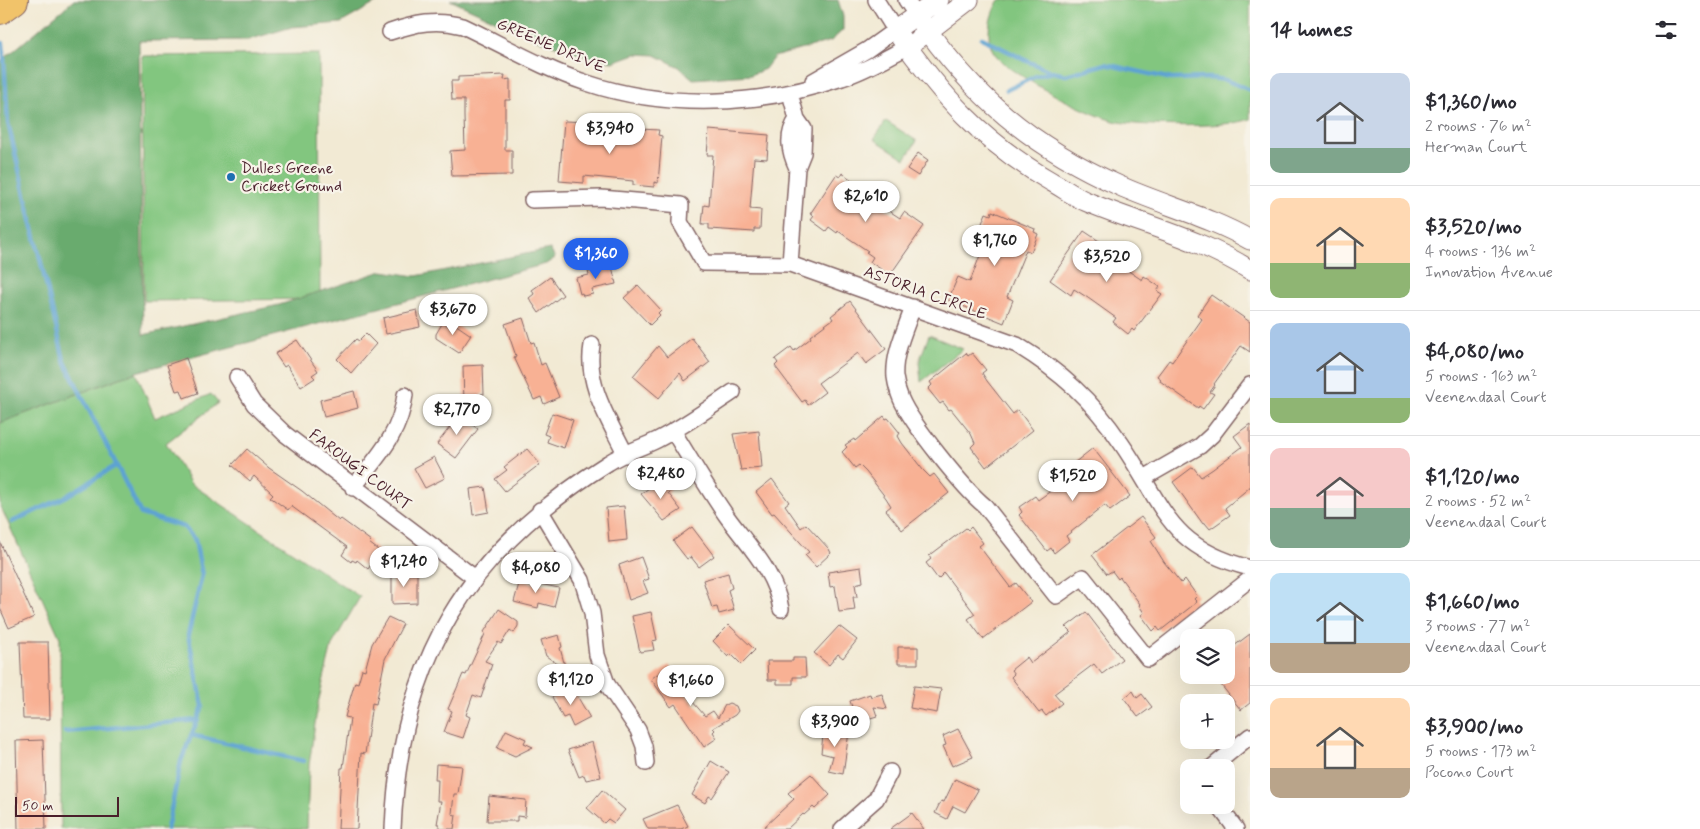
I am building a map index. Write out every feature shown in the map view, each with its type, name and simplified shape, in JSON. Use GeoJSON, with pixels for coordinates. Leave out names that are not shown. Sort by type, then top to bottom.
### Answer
{"type":"FeatureCollection","features":[{"type":"Feature","properties":{"kind":"highway"},"geometry":{"type":"LineString","coordinates":[[0,10],[14,0]]}},
{"type":"Feature","properties":{"kind":"street"},"geometry":{"type":"LineString","coordinates":[[876,0],[907,47],[948,101],[982,133],[1020,163],[1083,200],[1199,246],[1250,270]]}},
{"type":"Feature","properties":{"kind":"street"},"geometry":{"type":"LineString","coordinates":[[906,0],[944,55],[993,107],[1048,148],[1077,166],[1250,240]]}},
{"type":"Feature","properties":{"kind":"street"},"geometry":{"type":"LineString","coordinates":[[895,30],[939,0]]}},
{"type":"Feature","properties":{"kind":"street"},"geometry":{"type":"LineString","coordinates":[[907,47],[969,0]]}},
{"type":"Feature","properties":{"kind":"street","name":"GREENE DRIVE"},"geometry":{"type":"LineString","coordinates":[[390,32],[428,21],[447,22],[463,26],[572,78],[632,94],[674,100],[713,101],[790,93],[856,73],[907,47]]}},
{"type":"Feature","properties":{"kind":"street","name":"GREENE DRIVE"},"geometry":{"type":"LineString","coordinates":[[790,93],[867,50],[895,30]]}},
{"type":"Feature","properties":{"kind":"street"},"geometry":{"type":"LineString","coordinates":[[790,93],[797,119],[790,130],[790,147],[797,168],[790,264]]}},
{"type":"Feature","properties":{"kind":"street","name":"ASTORIA CIRCLE"},"geometry":{"type":"LineString","coordinates":[[532,200],[601,198],[681,205],[680,222],[704,263],[790,264],[1016,345],[1046,363],[1075,386],[1098,413],[1144,478],[1158,506],[1173,527],[1208,554],[1250,568]]}},
{"type":"Feature","properties":{"kind":"street"},"geometry":{"type":"LineString","coordinates":[[913,307],[896,359],[895,375],[901,400],[972,495],[985,506],[1056,596],[1083,577],[1148,658],[1250,579]]}},
{"type":"Feature","properties":{"kind":"street"},"geometry":{"type":"LineString","coordinates":[[592,345],[589,359],[593,382],[626,454]]}},
{"type":"Feature","properties":{"kind":"street","name":"FAROUGI COURT"},"geometry":{"type":"LineString","coordinates":[[237,377],[254,404],[269,420],[353,488],[474,578]]}},
{"type":"Feature","properties":{"kind":"street"},"geometry":{"type":"LineString","coordinates":[[1144,478],[1200,446],[1212,435],[1250,385]]}},
{"type":"Feature","properties":{"kind":"street"},"geometry":{"type":"LineString","coordinates":[[393,829],[401,745],[420,678],[434,645],[474,578],[513,533],[540,510],[611,461],[673,431],[733,392]]}},
{"type":"Feature","properties":{"kind":"street"},"geometry":{"type":"LineString","coordinates":[[353,488],[397,428],[403,412],[404,395]]}},
{"type":"Feature","properties":{"kind":"street"},"geometry":{"type":"LineString","coordinates":[[673,431],[728,517],[772,577],[781,609]]}},
{"type":"Feature","properties":{"kind":"street"},"geometry":{"type":"LineString","coordinates":[[540,510],[582,580],[590,601],[598,655],[602,669],[617,701],[638,730],[644,746],[646,762]]}},
{"type":"Feature","properties":{"kind":"street"},"geometry":{"type":"LineString","coordinates":[[1222,759],[1250,736]]}},
{"type":"Feature","properties":{"kind":"street"},"geometry":{"type":"LineString","coordinates":[[842,829],[876,799],[890,772]]}},
{"type":"Feature","properties":{"kind":"street"},"geometry":{"type":"LineString","coordinates":[[1225,814],[1236,829]]}},
{"type":"Feature","properties":{"kind":"green space"},"geometry":{"type":"Polygon","coordinates":[[[74,0],[381,0],[341,23],[292,27],[248,40],[139,41],[143,335],[279,305],[382,271],[416,276],[550,249],[555,258],[546,264],[136,372],[0,423],[0,62],[74,0]]]}},
{"type":"Feature","properties":{"kind":"green space"},"geometry":{"type":"Polygon","coordinates":[[[450,0],[838,0],[843,16],[843,30],[831,41],[774,57],[765,69],[751,75],[693,79],[679,67],[655,55],[635,54],[613,62],[593,59],[538,40],[450,0]]]}},
{"type":"Feature","properties":{"kind":"green space"},"geometry":{"type":"Polygon","coordinates":[[[999,0],[1250,0],[1250,119],[1224,124],[1204,125],[1126,123],[1102,117],[1068,102],[1013,70],[1000,60],[993,51],[989,32],[993,12],[999,0]]]}},
{"type":"Feature","properties":{"kind":"green space","name":"Dulles Greene Cricket Ground"},"geometry":{"type":"Polygon","coordinates":[[[319,54],[320,299],[144,301],[142,56],[319,54]]]}},
{"type":"Feature","properties":{"kind":"green space"},"geometry":{"type":"Polygon","coordinates":[[[886,121],[917,141],[905,159],[874,139],[886,121]]]}},
{"type":"Feature","properties":{"kind":"green space"},"geometry":{"type":"Polygon","coordinates":[[[929,335],[963,349],[921,382],[919,362],[929,335]]]}},
{"type":"Feature","properties":{"kind":"green space"},"geometry":{"type":"Polygon","coordinates":[[[136,372],[155,418],[211,394],[218,403],[166,443],[191,484],[360,597],[332,645],[318,703],[309,765],[307,829],[61,829],[60,638],[0,505],[0,423],[136,372]]]}},
{"type":"Feature","properties":{"kind":"building"},"geometry":{"type":"Polygon","coordinates":[[[505,75],[504,80],[510,79],[510,100],[505,100],[505,150],[512,150],[512,175],[452,176],[450,151],[465,150],[464,100],[452,100],[451,81],[458,81],[458,77],[505,75]]]}},
{"type":"Feature","properties":{"kind":"building"},"geometry":{"type":"Polygon","coordinates":[[[564,121],[589,122],[589,130],[639,133],[640,129],[659,130],[658,135],[662,136],[658,183],[654,182],[654,187],[633,185],[633,181],[584,176],[584,183],[559,181],[564,121]]]}},
{"type":"Feature","properties":{"kind":"building"},"geometry":{"type":"Polygon","coordinates":[[[709,130],[769,135],[767,159],[754,158],[750,209],[761,210],[760,229],[754,229],[754,232],[709,229],[709,224],[702,224],[704,205],[709,206],[713,155],[707,155],[709,130]]]}},
{"type":"Feature","properties":{"kind":"building"},"geometry":{"type":"Polygon","coordinates":[[[918,153],[928,160],[918,176],[907,169],[918,153]]]}},
{"type":"Feature","properties":{"kind":"building"},"geometry":{"type":"Polygon","coordinates":[[[842,173],[858,184],[856,187],[863,194],[900,218],[904,212],[924,226],[890,275],[870,262],[873,257],[866,252],[868,251],[838,231],[837,233],[829,227],[826,231],[811,220],[814,216],[810,214],[836,175],[840,177],[842,173]]]}},
{"type":"Feature","properties":{"kind":"building"},"geometry":{"type":"Polygon","coordinates":[[[992,211],[1035,229],[1034,232],[1038,234],[1031,252],[1026,250],[1007,297],[1013,300],[1004,323],[948,300],[958,277],[970,282],[988,234],[979,231],[986,213],[991,215],[992,211]]]}},
{"type":"Feature","properties":{"kind":"building"},"geometry":{"type":"Polygon","coordinates":[[[1084,231],[1105,245],[1100,252],[1142,280],[1144,276],[1160,287],[1157,291],[1162,294],[1134,331],[1132,329],[1128,334],[1113,322],[1116,318],[1088,298],[1074,289],[1071,295],[1050,280],[1084,231]]]}},
{"type":"Feature","properties":{"kind":"building"},"geometry":{"type":"Polygon","coordinates":[[[612,266],[616,284],[592,289],[593,294],[583,296],[582,293],[580,294],[576,278],[589,275],[588,272],[612,266]]]}},
{"type":"Feature","properties":{"kind":"building"},"geometry":{"type":"Polygon","coordinates":[[[550,277],[563,295],[539,313],[529,298],[534,294],[532,290],[550,277]]]}},
{"type":"Feature","properties":{"kind":"building"},"geometry":{"type":"Polygon","coordinates":[[[638,285],[661,310],[658,313],[660,315],[650,325],[624,298],[638,285]]]}},
{"type":"Feature","properties":{"kind":"building"},"geometry":{"type":"Polygon","coordinates":[[[1211,295],[1250,322],[1250,352],[1241,346],[1214,384],[1210,392],[1214,394],[1203,409],[1199,406],[1198,408],[1160,381],[1161,379],[1157,376],[1169,360],[1172,362],[1202,319],[1197,315],[1211,295]]]}},
{"type":"Feature","properties":{"kind":"building"},"geometry":{"type":"Polygon","coordinates":[[[850,301],[886,349],[866,364],[858,353],[818,383],[825,392],[808,405],[805,400],[802,402],[775,366],[778,363],[775,359],[791,347],[794,351],[811,338],[810,336],[833,319],[831,316],[850,301]]]}},
{"type":"Feature","properties":{"kind":"building"},"geometry":{"type":"Polygon","coordinates":[[[417,310],[420,327],[386,334],[383,318],[417,310]]]}},
{"type":"Feature","properties":{"kind":"building"},"geometry":{"type":"Polygon","coordinates":[[[523,318],[531,343],[534,342],[541,365],[545,363],[559,397],[544,404],[541,397],[534,400],[514,357],[516,356],[505,324],[523,318]]]}},
{"type":"Feature","properties":{"kind":"building"},"geometry":{"type":"Polygon","coordinates":[[[443,322],[449,326],[452,322],[471,335],[459,353],[436,338],[436,334],[443,322]]]}},
{"type":"Feature","properties":{"kind":"building"},"geometry":{"type":"Polygon","coordinates":[[[366,334],[376,344],[351,373],[337,359],[356,339],[359,341],[366,334]]]}},
{"type":"Feature","properties":{"kind":"building"},"geometry":{"type":"Polygon","coordinates":[[[692,338],[710,362],[685,381],[680,373],[659,398],[633,376],[658,346],[667,357],[692,338]]]}},
{"type":"Feature","properties":{"kind":"building"},"geometry":{"type":"Polygon","coordinates":[[[297,340],[318,371],[312,375],[315,378],[301,387],[287,365],[284,367],[275,354],[297,340]]]}},
{"type":"Feature","properties":{"kind":"building"},"geometry":{"type":"Polygon","coordinates":[[[966,353],[968,356],[972,353],[986,370],[982,373],[1013,414],[1018,410],[1033,430],[986,467],[971,447],[975,443],[971,434],[951,409],[949,410],[943,402],[940,404],[928,389],[932,385],[930,382],[966,353]]]}},
{"type":"Feature","properties":{"kind":"building"},"geometry":{"type":"Polygon","coordinates":[[[186,358],[198,393],[184,398],[181,390],[176,391],[167,365],[186,358]]]}},
{"type":"Feature","properties":{"kind":"building"},"geometry":{"type":"Polygon","coordinates":[[[483,365],[484,394],[481,394],[481,403],[464,404],[463,366],[483,365]]]}},
{"type":"Feature","properties":{"kind":"building"},"geometry":{"type":"Polygon","coordinates":[[[354,391],[358,408],[324,417],[320,400],[354,391]]]}},
{"type":"Feature","properties":{"kind":"building"},"geometry":{"type":"Polygon","coordinates":[[[457,413],[478,429],[456,458],[437,444],[450,427],[448,425],[457,413]]]}},
{"type":"Feature","properties":{"kind":"building"},"geometry":{"type":"Polygon","coordinates":[[[552,413],[573,420],[564,448],[547,442],[549,436],[544,434],[552,413]]]}},
{"type":"Feature","properties":{"kind":"building"},"geometry":{"type":"Polygon","coordinates":[[[884,416],[886,419],[888,418],[900,433],[898,436],[902,443],[923,470],[930,477],[934,474],[949,493],[902,530],[886,510],[891,506],[866,472],[859,465],[855,468],[842,452],[847,447],[845,445],[854,439],[855,441],[884,416]]]}},
{"type":"Feature","properties":{"kind":"building"},"geometry":{"type":"Polygon","coordinates":[[[1250,424],[1250,487],[1225,508],[1230,515],[1210,529],[1205,523],[1203,524],[1173,482],[1193,467],[1201,477],[1213,469],[1242,447],[1234,436],[1250,424]]]}},
{"type":"Feature","properties":{"kind":"building"},"geometry":{"type":"Polygon","coordinates":[[[759,431],[762,468],[741,470],[733,434],[759,431]]]}},
{"type":"Feature","properties":{"kind":"building"},"geometry":{"type":"Polygon","coordinates":[[[1093,448],[1130,496],[1110,511],[1105,505],[1066,536],[1069,541],[1054,553],[1051,548],[1047,551],[1019,515],[1022,512],[1019,507],[1035,496],[1038,500],[1066,480],[1078,469],[1074,463],[1093,448]]]}},
{"type":"Feature","properties":{"kind":"building"},"geometry":{"type":"Polygon","coordinates":[[[247,449],[339,521],[341,519],[371,541],[369,543],[386,556],[377,569],[371,565],[368,569],[357,560],[356,562],[352,560],[351,562],[342,555],[347,547],[291,506],[288,510],[270,497],[273,494],[254,476],[250,481],[232,465],[247,449]]]}},
{"type":"Feature","properties":{"kind":"building"},"geometry":{"type":"Polygon","coordinates":[[[527,449],[540,464],[505,491],[495,479],[507,470],[504,467],[527,449]]]}},
{"type":"Feature","properties":{"kind":"building"},"geometry":{"type":"Polygon","coordinates":[[[434,457],[445,478],[425,488],[414,468],[434,457]]]}},
{"type":"Feature","properties":{"kind":"building"},"geometry":{"type":"Polygon","coordinates":[[[662,478],[671,490],[668,493],[681,510],[664,521],[641,494],[662,478]]]}},
{"type":"Feature","properties":{"kind":"building"},"geometry":{"type":"Polygon","coordinates":[[[772,479],[789,502],[785,505],[801,528],[806,524],[831,553],[816,567],[805,555],[809,552],[774,513],[772,514],[756,492],[772,479]]]}},
{"type":"Feature","properties":{"kind":"building"},"geometry":{"type":"Polygon","coordinates":[[[485,487],[489,512],[473,515],[470,489],[485,487]]]}},
{"type":"Feature","properties":{"kind":"building"},"geometry":{"type":"Polygon","coordinates":[[[624,506],[627,540],[609,542],[606,508],[624,506]]]}},
{"type":"Feature","properties":{"kind":"building"},"geometry":{"type":"Polygon","coordinates":[[[1141,517],[1156,537],[1151,541],[1164,562],[1181,583],[1185,579],[1197,596],[1194,599],[1197,602],[1160,631],[1157,627],[1153,631],[1141,615],[1144,613],[1140,604],[1120,577],[1118,579],[1112,571],[1107,574],[1092,555],[1141,517]]]}},
{"type":"Feature","properties":{"kind":"building"},"geometry":{"type":"Polygon","coordinates":[[[692,527],[714,556],[699,567],[691,557],[687,559],[673,541],[692,527]]]}},
{"type":"Feature","properties":{"kind":"building"},"geometry":{"type":"Polygon","coordinates":[[[971,527],[983,543],[979,546],[1010,587],[1016,583],[1031,602],[983,639],[968,619],[975,614],[944,573],[938,579],[926,563],[931,559],[929,556],[966,528],[968,530],[971,527]]]}},
{"type":"Feature","properties":{"kind":"building"},"geometry":{"type":"Polygon","coordinates":[[[0,542],[34,617],[9,628],[0,608],[0,542]]]}},
{"type":"Feature","properties":{"kind":"building"},"geometry":{"type":"Polygon","coordinates":[[[641,557],[649,579],[643,581],[648,593],[629,600],[619,565],[641,557]]]}},
{"type":"Feature","properties":{"kind":"building"},"geometry":{"type":"Polygon","coordinates":[[[861,567],[863,582],[855,584],[857,597],[853,597],[855,610],[839,612],[835,586],[830,587],[828,572],[861,567]]]}},
{"type":"Feature","properties":{"kind":"building"},"geometry":{"type":"Polygon","coordinates":[[[392,573],[417,573],[417,603],[392,604],[392,573]]]}},
{"type":"Feature","properties":{"kind":"building"},"geometry":{"type":"Polygon","coordinates":[[[728,573],[732,588],[728,590],[734,610],[719,614],[717,607],[712,608],[703,580],[728,573]]]}},
{"type":"Feature","properties":{"kind":"building"},"geometry":{"type":"Polygon","coordinates":[[[520,580],[559,588],[554,607],[539,603],[538,608],[514,602],[520,580]]]}},
{"type":"Feature","properties":{"kind":"building"},"geometry":{"type":"Polygon","coordinates":[[[499,609],[518,622],[518,626],[514,633],[510,630],[501,644],[498,642],[485,661],[492,664],[481,698],[473,695],[466,715],[470,717],[463,738],[444,732],[452,711],[448,709],[463,674],[466,675],[485,634],[484,632],[499,609]]]}},
{"type":"Feature","properties":{"kind":"building"},"geometry":{"type":"Polygon","coordinates":[[[651,612],[657,640],[652,641],[654,650],[640,652],[632,616],[651,612]]]}},
{"type":"Feature","properties":{"kind":"building"},"geometry":{"type":"Polygon","coordinates":[[[1086,612],[1122,659],[1102,674],[1094,664],[1054,694],[1062,703],[1046,716],[1042,711],[1039,713],[1011,677],[1014,674],[1011,670],[1027,657],[1031,663],[1071,632],[1066,627],[1086,612]]]}},
{"type":"Feature","properties":{"kind":"building"},"geometry":{"type":"Polygon","coordinates":[[[388,617],[403,624],[385,659],[376,704],[372,703],[365,754],[361,753],[357,829],[338,829],[341,768],[343,768],[350,718],[345,717],[355,682],[358,683],[362,669],[365,670],[372,644],[388,617]]]}},
{"type":"Feature","properties":{"kind":"building"},"geometry":{"type":"Polygon","coordinates":[[[729,625],[755,650],[741,664],[731,654],[728,657],[713,641],[729,625]]]}},
{"type":"Feature","properties":{"kind":"building"},"geometry":{"type":"Polygon","coordinates":[[[839,626],[857,640],[843,658],[838,654],[829,665],[814,653],[839,626]]]}},
{"type":"Feature","properties":{"kind":"building"},"geometry":{"type":"Polygon","coordinates":[[[1250,634],[1250,703],[1241,710],[1235,702],[1235,694],[1228,694],[1220,684],[1235,684],[1235,645],[1250,634]]]}},
{"type":"Feature","properties":{"kind":"building"},"geometry":{"type":"Polygon","coordinates":[[[559,635],[562,647],[560,648],[566,670],[546,656],[541,640],[559,635]]]}},
{"type":"Feature","properties":{"kind":"building"},"geometry":{"type":"Polygon","coordinates":[[[20,642],[48,642],[50,719],[23,719],[20,642]]]}},
{"type":"Feature","properties":{"kind":"building"},"geometry":{"type":"Polygon","coordinates":[[[898,647],[918,647],[918,664],[898,664],[898,647]]]}},
{"type":"Feature","properties":{"kind":"building"},"geometry":{"type":"Polygon","coordinates":[[[793,658],[805,658],[806,677],[793,677],[793,684],[777,684],[777,680],[768,680],[767,661],[793,661],[793,658]]]}},
{"type":"Feature","properties":{"kind":"building"},"geometry":{"type":"Polygon","coordinates":[[[669,665],[683,682],[679,686],[705,716],[713,711],[718,718],[725,705],[729,703],[736,706],[738,711],[735,715],[713,728],[717,738],[704,747],[675,704],[671,707],[651,679],[669,665]]]}},
{"type":"Feature","properties":{"kind":"building"},"geometry":{"type":"Polygon","coordinates":[[[569,682],[590,718],[573,727],[568,716],[563,718],[552,697],[555,696],[553,689],[564,693],[569,682]]]}},
{"type":"Feature","properties":{"kind":"building"},"geometry":{"type":"Polygon","coordinates":[[[914,686],[941,689],[937,713],[910,708],[914,686]]]}},
{"type":"Feature","properties":{"kind":"building"},"geometry":{"type":"Polygon","coordinates":[[[1133,691],[1137,698],[1142,694],[1152,707],[1138,717],[1124,698],[1133,691]]]}},
{"type":"Feature","properties":{"kind":"building"},"geometry":{"type":"Polygon","coordinates":[[[870,694],[871,697],[882,694],[887,709],[874,707],[877,716],[857,722],[850,701],[870,694]]]}},
{"type":"Feature","properties":{"kind":"building"},"geometry":{"type":"Polygon","coordinates":[[[824,727],[849,732],[843,774],[829,771],[833,756],[821,753],[824,727]]]}},
{"type":"Feature","properties":{"kind":"building"},"geometry":{"type":"Polygon","coordinates":[[[958,729],[973,757],[952,766],[943,746],[946,745],[943,736],[958,729]]]}},
{"type":"Feature","properties":{"kind":"building"},"geometry":{"type":"Polygon","coordinates":[[[506,730],[526,739],[524,743],[533,747],[515,756],[497,748],[506,730]]]}},
{"type":"Feature","properties":{"kind":"building"},"geometry":{"type":"Polygon","coordinates":[[[43,740],[46,829],[18,829],[16,741],[43,740]]]}},
{"type":"Feature","properties":{"kind":"building"},"geometry":{"type":"Polygon","coordinates":[[[592,742],[601,777],[586,780],[584,775],[579,777],[568,750],[592,742]]]}},
{"type":"Feature","properties":{"kind":"building"},"geometry":{"type":"Polygon","coordinates":[[[711,761],[729,772],[712,798],[709,796],[705,803],[692,795],[711,761]]]}},
{"type":"Feature","properties":{"kind":"building"},"geometry":{"type":"Polygon","coordinates":[[[436,764],[462,766],[458,794],[454,794],[452,814],[456,815],[454,829],[439,829],[439,824],[437,824],[441,801],[437,801],[438,780],[435,780],[436,764]]]}},
{"type":"Feature","properties":{"kind":"building"},"geometry":{"type":"Polygon","coordinates":[[[811,774],[830,795],[815,809],[813,807],[803,814],[787,829],[762,829],[794,799],[788,793],[811,774]]]}},
{"type":"Feature","properties":{"kind":"building"},"geometry":{"type":"Polygon","coordinates":[[[955,779],[978,790],[965,812],[953,806],[947,819],[935,813],[941,801],[944,802],[955,779]]]}},
{"type":"Feature","properties":{"kind":"building"},"geometry":{"type":"Polygon","coordinates":[[[602,790],[625,810],[614,823],[608,819],[604,823],[587,808],[602,790]]]}},
{"type":"Feature","properties":{"kind":"building"},"geometry":{"type":"Polygon","coordinates":[[[489,796],[526,800],[525,817],[517,816],[517,821],[487,821],[489,796]]]}},
{"type":"Feature","properties":{"kind":"building"},"geometry":{"type":"Polygon","coordinates":[[[677,805],[688,826],[681,829],[648,829],[643,819],[677,805]]]}},
{"type":"Feature","properties":{"kind":"building"},"geometry":{"type":"Polygon","coordinates":[[[912,813],[924,829],[890,829],[912,813]]]}},
{"type":"Feature","properties":{"kind":"waterway"},"geometry":{"type":"LineString","coordinates":[[982,38],[1029,62],[1066,75],[1105,64],[1172,79],[1210,78],[1225,80],[1250,90]]}},
{"type":"Feature","properties":{"kind":"waterway"},"geometry":{"type":"LineString","coordinates":[[3,43],[8,123],[64,360],[141,514],[184,527],[195,540],[202,575],[188,635],[203,706],[181,761],[167,829]]}},
{"type":"Feature","properties":{"kind":"waterway"},"geometry":{"type":"LineString","coordinates":[[1007,90],[1036,76],[1052,72]]}},
{"type":"Feature","properties":{"kind":"waterway"},"geometry":{"type":"LineString","coordinates":[[12,522],[65,497],[117,465]]}},
{"type":"Feature","properties":{"kind":"waterway"},"geometry":{"type":"LineString","coordinates":[[65,732],[198,720]]}},
{"type":"Feature","properties":{"kind":"waterway"},"geometry":{"type":"LineString","coordinates":[[191,735],[304,761]]}},
{"type":"Feature","properties":{"kind":"place","name":"Dulles Greene Cricket Ground"},"geometry":{"type":"Point","coordinates":[231,177]}}]}
